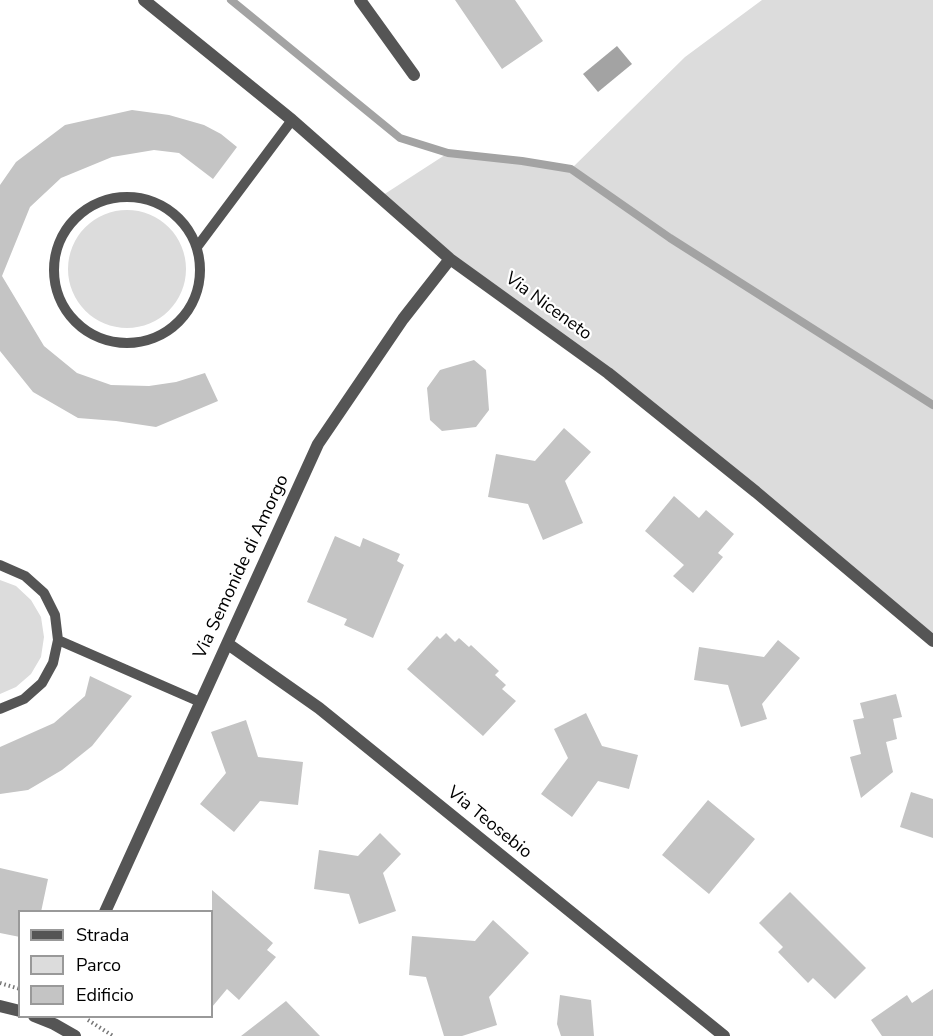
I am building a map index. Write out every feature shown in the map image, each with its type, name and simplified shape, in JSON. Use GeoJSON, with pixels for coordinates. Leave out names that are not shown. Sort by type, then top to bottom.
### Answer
{"type":"FeatureCollection","features":[{"type":"Feature","properties":{"kind":"street","name":"Via Niceneto"},"geometry":{"type":"LineString","coordinates":[[144,0],[292,120],[450,259],[608,373],[756,492],[933,641]]}},
{"type":"Feature","properties":{"kind":"street"},"geometry":{"type":"LineString","coordinates":[[360,0],[414,75]]}},
{"type":"Feature","properties":{"kind":"street","name":"Via Semonide di Amorgo"},"geometry":{"type":"LineString","coordinates":[[106,910],[318,444],[403,319],[450,259]]}},
{"type":"Feature","properties":{"kind":"street","name":"Via Teosebio"},"geometry":{"type":"LineString","coordinates":[[228,644],[319,708],[724,1036]]}},
{"type":"Feature","properties":{"kind":"street"},"geometry":{"type":"LineString","coordinates":[[0,1006],[18,1010]]}},
{"type":"Feature","properties":{"kind":"street"},"geometry":{"type":"LineString","coordinates":[[56,1020],[75,1036]]}},
{"type":"Feature","properties":{"kind":"lane"},"geometry":{"type":"LineString","coordinates":[[197,247],[186,226],[170,210],[149,200],[126,197],[104,201],[83,212],[67,228],[57,248],[54,271],[58,294],[70,317],[89,333],[113,343],[138,343],[162,335],[182,319],[196,297],[201,272],[197,247],[292,120]]}},
{"type":"Feature","properties":{"kind":"lane"},"geometry":{"type":"LineString","coordinates":[[0,566],[25,576],[44,593],[55,615],[58,640],[53,663],[42,683],[24,699],[0,709]]}},
{"type":"Feature","properties":{"kind":"lane"},"geometry":{"type":"LineString","coordinates":[[58,640],[200,702]]}},
{"type":"Feature","properties":{"kind":"path"},"geometry":{"type":"LineString","coordinates":[[0,983],[18,988]]}},
{"type":"Feature","properties":{"kind":"path"},"geometry":{"type":"LineString","coordinates":[[84,1018],[113,1036]]}},
{"type":"Feature","properties":{"kind":"green space"},"geometry":{"type":"Polygon","coordinates":[[[762,0],[933,0],[933,641],[756,492],[450,259],[380,197],[448,153],[571,169],[685,57],[762,0]]]}},
{"type":"Feature","properties":{"kind":"green space"},"geometry":{"type":"Polygon","coordinates":[[[127,210],[150,215],[169,227],[181,246],[186,269],[181,292],[169,311],[150,323],[127,328],[104,323],[85,311],[73,292],[68,269],[73,246],[85,227],[104,215],[127,210]]]}},
{"type":"Feature","properties":{"kind":"green space"},"geometry":{"type":"Polygon","coordinates":[[[0,580],[16,586],[31,600],[41,617],[44,637],[41,657],[31,674],[16,687],[0,694],[0,580]]]}},
{"type":"Feature","properties":{"kind":"shaded area"},"geometry":{"type":"Polygon","coordinates":[[[617,46],[632,64],[598,92],[583,74],[617,46]]]}},
{"type":"Feature","properties":{"kind":"building"},"geometry":{"type":"Polygon","coordinates":[[[455,0],[515,0],[543,41],[502,69],[455,0]]]}},
{"type":"Feature","properties":{"kind":"building"},"geometry":{"type":"Polygon","coordinates":[[[132,110],[169,115],[204,125],[221,134],[237,147],[213,179],[179,153],[154,150],[112,157],[61,178],[30,207],[2,276],[44,346],[77,373],[111,385],[149,386],[176,382],[205,373],[218,401],[156,427],[78,418],[33,392],[0,351],[0,185],[16,162],[65,125],[132,110]]]}},
{"type":"Feature","properties":{"kind":"building"},"geometry":{"type":"Polygon","coordinates":[[[474,360],[486,370],[489,410],[476,427],[442,431],[430,420],[427,388],[440,370],[474,360]]]}},
{"type":"Feature","properties":{"kind":"building"},"geometry":{"type":"Polygon","coordinates":[[[564,428],[591,452],[565,481],[583,523],[543,540],[528,504],[488,497],[496,454],[535,461],[564,428]]]}},
{"type":"Feature","properties":{"kind":"building"},"geometry":{"type":"Polygon","coordinates":[[[674,496],[699,518],[706,510],[734,534],[718,553],[723,557],[693,593],[673,576],[684,565],[645,531],[674,496]]]}},
{"type":"Feature","properties":{"kind":"building"},"geometry":{"type":"Polygon","coordinates":[[[335,536],[360,547],[363,538],[400,554],[397,561],[404,565],[373,638],[344,625],[347,619],[307,602],[335,536]]]}},
{"type":"Feature","properties":{"kind":"building"},"geometry":{"type":"Polygon","coordinates":[[[446,633],[455,642],[459,638],[469,647],[471,645],[499,671],[495,675],[506,685],[502,689],[516,701],[483,736],[407,669],[437,636],[440,639],[446,633]]]}},
{"type":"Feature","properties":{"kind":"building"},"geometry":{"type":"Polygon","coordinates":[[[778,640],[800,658],[762,704],[767,719],[741,727],[728,685],[694,680],[699,647],[764,657],[778,640]]]}},
{"type":"Feature","properties":{"kind":"building"},"geometry":{"type":"Polygon","coordinates":[[[90,676],[132,696],[92,746],[62,770],[28,790],[0,794],[0,747],[54,723],[85,696],[90,676]]]}},
{"type":"Feature","properties":{"kind":"building"},"geometry":{"type":"Polygon","coordinates":[[[896,694],[902,717],[893,719],[897,739],[886,742],[893,772],[861,798],[850,757],[861,754],[853,720],[864,718],[860,703],[896,694]]]}},
{"type":"Feature","properties":{"kind":"building"},"geometry":{"type":"Polygon","coordinates":[[[586,713],[602,746],[638,755],[629,789],[598,781],[572,817],[541,794],[568,758],[554,729],[586,713]]]}},
{"type":"Feature","properties":{"kind":"building"},"geometry":{"type":"Polygon","coordinates":[[[246,720],[258,757],[303,762],[298,805],[260,801],[234,832],[200,804],[226,773],[211,732],[246,720]]]}},
{"type":"Feature","properties":{"kind":"building"},"geometry":{"type":"Polygon","coordinates":[[[911,792],[933,799],[933,838],[900,827],[911,792]]]}},
{"type":"Feature","properties":{"kind":"building"},"geometry":{"type":"Polygon","coordinates":[[[708,800],[755,839],[709,894],[662,855],[708,800]]]}},
{"type":"Feature","properties":{"kind":"building"},"geometry":{"type":"Polygon","coordinates":[[[380,833],[401,854],[383,873],[396,911],[359,924],[349,894],[314,889],[319,850],[358,856],[380,833]]]}},
{"type":"Feature","properties":{"kind":"building"},"geometry":{"type":"Polygon","coordinates":[[[0,868],[48,879],[41,910],[18,910],[18,937],[0,933],[0,868]]]}},
{"type":"Feature","properties":{"kind":"building"},"geometry":{"type":"Polygon","coordinates":[[[212,890],[273,943],[267,950],[276,957],[239,1000],[227,989],[213,1006],[213,910],[212,890]]]}},
{"type":"Feature","properties":{"kind":"building"},"geometry":{"type":"Polygon","coordinates":[[[790,892],[866,968],[835,999],[813,978],[808,983],[778,952],[783,947],[759,923],[790,892]]]}},
{"type":"Feature","properties":{"kind":"building"},"geometry":{"type":"Polygon","coordinates":[[[493,920],[529,953],[489,997],[497,1025],[462,1036],[444,1036],[426,977],[409,975],[412,936],[475,941],[493,920]]]}},
{"type":"Feature","properties":{"kind":"building"},"geometry":{"type":"Polygon","coordinates":[[[933,989],[933,1036],[882,1036],[871,1020],[907,995],[912,1003],[933,989]]]}},
{"type":"Feature","properties":{"kind":"building"},"geometry":{"type":"Polygon","coordinates":[[[560,995],[591,1000],[594,1036],[561,1036],[557,1024],[560,995]]]}},
{"type":"Feature","properties":{"kind":"building"},"geometry":{"type":"Polygon","coordinates":[[[286,1001],[320,1036],[241,1036],[263,1019],[286,1001]]]}},
{"type":"Feature","properties":{"kind":"waterway"},"geometry":{"type":"LineString","coordinates":[[231,0],[400,138],[448,153],[571,169],[670,238],[933,405]]}}]}
